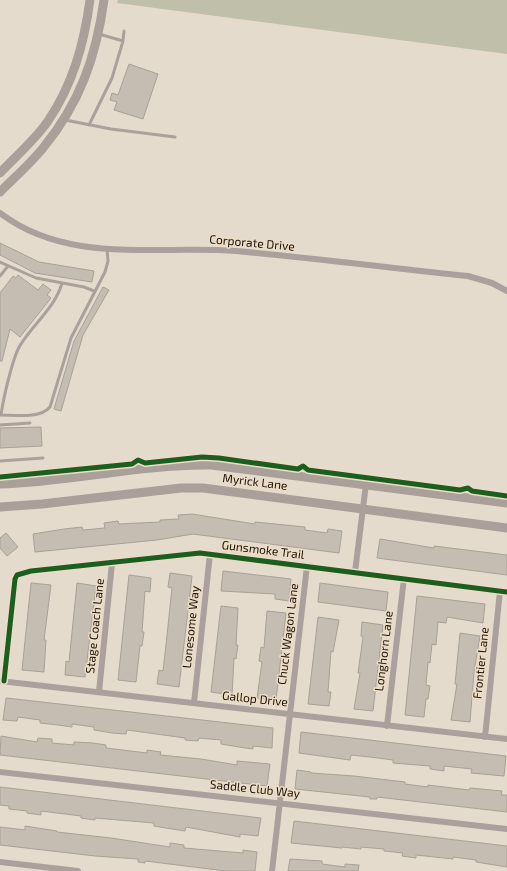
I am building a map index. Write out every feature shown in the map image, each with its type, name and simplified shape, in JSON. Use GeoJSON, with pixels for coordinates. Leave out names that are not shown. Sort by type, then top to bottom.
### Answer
{"type":"FeatureCollection","features":[{"type":"Feature","properties":{"kind":"street"},"geometry":{"type":"LineString","coordinates":[[0,173],[32,141],[48,122],[61,98],[80,55],[90,0]]}},
{"type":"Feature","properties":{"kind":"street"},"geometry":{"type":"LineString","coordinates":[[0,192],[36,156],[63,119],[81,88],[92,60],[99,34],[104,0]]}},
{"type":"Feature","properties":{"kind":"street","name":"Corporate Drive"},"geometry":{"type":"LineString","coordinates":[[0,213],[15,224],[49,240],[72,246],[107,249],[243,252],[468,276],[492,283],[507,291]]}},
{"type":"Feature","properties":{"kind":"street","name":"Myrick Lane"},"geometry":{"type":"LineString","coordinates":[[0,484],[34,482],[194,465],[232,467],[507,503]]}},
{"type":"Feature","properties":{"kind":"street"},"geometry":{"type":"LineString","coordinates":[[355,572],[366,484]]}},
{"type":"Feature","properties":{"kind":"street","name":"Myrick Lane"},"geometry":{"type":"LineString","coordinates":[[0,507],[192,488],[231,491],[507,528]]}},
{"type":"Feature","properties":{"kind":"street","name":"Gunsmoke Trail"},"geometry":{"type":"LineString","coordinates":[[2,681],[17,575],[31,571],[112,563],[188,553],[210,554],[507,592]]}},
{"type":"Feature","properties":{"kind":"street","name":"Lonesome Way"},"geometry":{"type":"LineString","coordinates":[[194,703],[210,554]]}},
{"type":"Feature","properties":{"kind":"street","name":"Stage Coach Lane"},"geometry":{"type":"LineString","coordinates":[[99,692],[112,563]]}},
{"type":"Feature","properties":{"kind":"street","name":"Chuck Wagon Lane"},"geometry":{"type":"LineString","coordinates":[[272,871],[307,566]]}},
{"type":"Feature","properties":{"kind":"street","name":"Longhorn Lane"},"geometry":{"type":"LineString","coordinates":[[387,726],[404,578]]}},
{"type":"Feature","properties":{"kind":"street","name":"Frontier Lane"},"geometry":{"type":"LineString","coordinates":[[485,737],[500,591]]}},
{"type":"Feature","properties":{"kind":"street","name":"Gallop Drive"},"geometry":{"type":"LineString","coordinates":[[2,681],[507,739]]}},
{"type":"Feature","properties":{"kind":"street","name":"Saddle Club Way"},"geometry":{"type":"LineString","coordinates":[[0,772],[507,829]]}},
{"type":"Feature","properties":{"kind":"street"},"geometry":{"type":"LineString","coordinates":[[0,862],[78,871]]}},
{"type":"Feature","properties":{"kind":"lane"},"geometry":{"type":"LineString","coordinates":[[89,125],[112,78],[123,41],[124,32]]}},
{"type":"Feature","properties":{"kind":"lane"},"geometry":{"type":"LineString","coordinates":[[99,34],[123,41]]}},
{"type":"Feature","properties":{"kind":"lane"},"geometry":{"type":"LineString","coordinates":[[63,119],[111,130],[175,137]]}},
{"type":"Feature","properties":{"kind":"lane"},"geometry":{"type":"LineString","coordinates":[[62,283],[57,298],[19,345],[2,402],[0,415],[39,414],[46,412],[50,407],[71,338],[105,272],[108,261],[107,249]]}},
{"type":"Feature","properties":{"kind":"lane"},"geometry":{"type":"LineString","coordinates":[[0,262],[36,278],[84,286],[94,291]]}},
{"type":"Feature","properties":{"kind":"lane"},"geometry":{"type":"LineString","coordinates":[[0,276],[8,266]]}},
{"type":"Feature","properties":{"kind":"lane"},"geometry":{"type":"LineString","coordinates":[[0,425],[30,423]]}},
{"type":"Feature","properties":{"kind":"lane"},"geometry":{"type":"LineString","coordinates":[[0,461],[43,458]]}},
{"type":"Feature","properties":{"kind":"green space"},"geometry":{"type":"Polygon","coordinates":[[[118,0],[507,0],[507,54],[117,3],[118,0]]]}},
{"type":"Feature","properties":{"kind":"building"},"geometry":{"type":"Polygon","coordinates":[[[129,64],[158,74],[143,119],[114,110],[117,102],[110,100],[112,93],[118,95],[129,64]]]}},
{"type":"Feature","properties":{"kind":"building"},"geometry":{"type":"Polygon","coordinates":[[[0,243],[39,262],[94,271],[92,282],[35,273],[0,255],[0,243]]]}},
{"type":"Feature","properties":{"kind":"building"},"geometry":{"type":"Polygon","coordinates":[[[18,275],[38,290],[43,284],[51,290],[47,295],[51,298],[20,337],[10,329],[2,361],[0,361],[0,293],[13,276],[16,278],[18,275]]]}},
{"type":"Feature","properties":{"kind":"building"},"geometry":{"type":"Polygon","coordinates":[[[103,287],[109,290],[83,335],[61,411],[54,409],[74,341],[103,287]]]}},
{"type":"Feature","properties":{"kind":"building"},"geometry":{"type":"Polygon","coordinates":[[[41,427],[42,446],[0,448],[0,428],[41,427]]]}},
{"type":"Feature","properties":{"kind":"building"},"geometry":{"type":"Polygon","coordinates":[[[192,514],[255,524],[255,522],[305,527],[305,530],[327,533],[328,529],[342,531],[339,553],[193,534],[157,540],[35,552],[33,534],[82,527],[83,530],[105,528],[104,523],[118,521],[119,524],[160,522],[160,520],[179,519],[178,515],[192,514]]]}},
{"type":"Feature","properties":{"kind":"building"},"geometry":{"type":"Polygon","coordinates":[[[6,533],[18,547],[7,556],[0,548],[0,538],[6,533]]]}},
{"type":"Feature","properties":{"kind":"building"},"geometry":{"type":"Polygon","coordinates":[[[380,539],[434,548],[434,546],[507,555],[507,575],[377,558],[380,539]]]}},
{"type":"Feature","properties":{"kind":"building"},"geometry":{"type":"Polygon","coordinates":[[[223,571],[291,579],[289,601],[275,599],[275,594],[221,591],[223,571]]]}},
{"type":"Feature","properties":{"kind":"building"},"geometry":{"type":"Polygon","coordinates":[[[170,573],[192,576],[179,687],[157,684],[159,670],[163,671],[172,588],[168,587],[170,573]]]}},
{"type":"Feature","properties":{"kind":"building"},"geometry":{"type":"Polygon","coordinates":[[[129,575],[151,578],[150,592],[145,591],[142,632],[144,632],[142,646],[140,646],[136,682],[118,680],[129,575]]]}},
{"type":"Feature","properties":{"kind":"building"},"geometry":{"type":"Polygon","coordinates":[[[31,583],[51,585],[44,640],[46,640],[44,672],[22,670],[31,583]]]}},
{"type":"Feature","properties":{"kind":"building"},"geometry":{"type":"Polygon","coordinates":[[[77,583],[96,586],[85,677],[65,675],[66,661],[69,662],[77,583]]]}},
{"type":"Feature","properties":{"kind":"building"},"geometry":{"type":"Polygon","coordinates":[[[320,583],[388,592],[386,611],[318,602],[320,583]]]}},
{"type":"Feature","properties":{"kind":"building"},"geometry":{"type":"Polygon","coordinates":[[[417,596],[485,604],[483,623],[447,617],[446,623],[438,622],[436,645],[432,644],[430,663],[428,662],[426,685],[430,686],[428,699],[426,699],[424,717],[405,715],[417,596]]]}},
{"type":"Feature","properties":{"kind":"building"},"geometry":{"type":"Polygon","coordinates":[[[221,606],[238,608],[236,645],[238,645],[236,659],[234,658],[232,695],[211,692],[221,606]]]}},
{"type":"Feature","properties":{"kind":"building"},"geometry":{"type":"Polygon","coordinates":[[[267,611],[286,613],[276,700],[257,698],[262,662],[259,661],[261,647],[264,648],[267,611]]]}},
{"type":"Feature","properties":{"kind":"building"},"geometry":{"type":"Polygon","coordinates":[[[318,617],[339,620],[333,652],[331,651],[328,692],[331,692],[329,706],[308,704],[318,617]]]}},
{"type":"Feature","properties":{"kind":"building"},"geometry":{"type":"Polygon","coordinates":[[[362,622],[383,625],[373,711],[354,709],[360,673],[358,673],[363,637],[361,636],[362,622]]]}},
{"type":"Feature","properties":{"kind":"building"},"geometry":{"type":"Polygon","coordinates":[[[460,633],[480,636],[474,672],[470,722],[451,720],[457,684],[455,684],[460,633]]]}},
{"type":"Feature","properties":{"kind":"building"},"geometry":{"type":"Polygon","coordinates":[[[6,698],[273,728],[272,748],[253,746],[253,749],[221,744],[221,740],[199,738],[198,741],[185,740],[185,738],[127,730],[126,734],[112,733],[94,730],[94,727],[72,724],[72,727],[40,723],[40,720],[18,717],[17,721],[3,720],[6,698]]]}},
{"type":"Feature","properties":{"kind":"building"},"geometry":{"type":"Polygon","coordinates":[[[301,732],[506,756],[504,776],[471,773],[472,769],[444,766],[444,771],[430,769],[430,766],[393,763],[393,760],[370,757],[351,755],[350,760],[299,753],[301,732]]]}},
{"type":"Feature","properties":{"kind":"building"},"geometry":{"type":"Polygon","coordinates":[[[1,736],[37,742],[38,738],[52,739],[52,743],[74,745],[74,742],[93,743],[106,745],[106,748],[147,753],[147,750],[161,752],[160,755],[201,759],[237,765],[237,761],[270,764],[267,786],[0,755],[1,736]]]}},
{"type":"Feature","properties":{"kind":"building"},"geometry":{"type":"Polygon","coordinates":[[[297,770],[311,773],[405,782],[405,784],[428,787],[428,785],[469,790],[470,788],[502,791],[501,795],[507,795],[507,812],[377,797],[377,799],[370,799],[370,797],[295,789],[297,770]]]}},
{"type":"Feature","properties":{"kind":"building"},"geometry":{"type":"Polygon","coordinates":[[[0,787],[261,818],[258,836],[240,834],[240,837],[186,827],[185,831],[172,829],[154,826],[154,823],[95,818],[95,820],[81,818],[81,816],[41,811],[41,815],[27,813],[27,811],[9,809],[9,806],[0,805],[0,787]]]}},
{"type":"Feature","properties":{"kind":"building"},"geometry":{"type":"Polygon","coordinates":[[[294,821],[507,846],[507,867],[476,862],[476,860],[453,857],[453,859],[416,855],[416,858],[402,856],[403,853],[384,851],[384,849],[361,847],[361,849],[342,848],[291,843],[294,821]]]}},
{"type":"Feature","properties":{"kind":"building"},"geometry":{"type":"Polygon","coordinates":[[[25,826],[57,832],[170,847],[170,843],[184,845],[184,848],[243,853],[243,850],[257,852],[255,871],[226,871],[145,861],[145,863],[138,862],[138,859],[95,856],[0,845],[0,827],[25,830],[25,826]]]}},
{"type":"Feature","properties":{"kind":"building"},"geometry":{"type":"Polygon","coordinates":[[[290,859],[322,861],[322,864],[345,867],[345,864],[359,865],[358,871],[288,871],[290,859]]]}},
{"type":"Feature","properties":{"kind":"cycle path"},"geometry":{"type":"LineString","coordinates":[[0,477],[132,464],[138,460],[145,463],[202,457],[298,469],[303,466],[308,470],[460,490],[468,488],[472,491],[507,496]]}},
{"type":"Feature","properties":{"kind":"cycle path"},"geometry":{"type":"LineString","coordinates":[[4,681],[15,579],[17,575],[31,571],[200,553],[507,592]]}}]}
